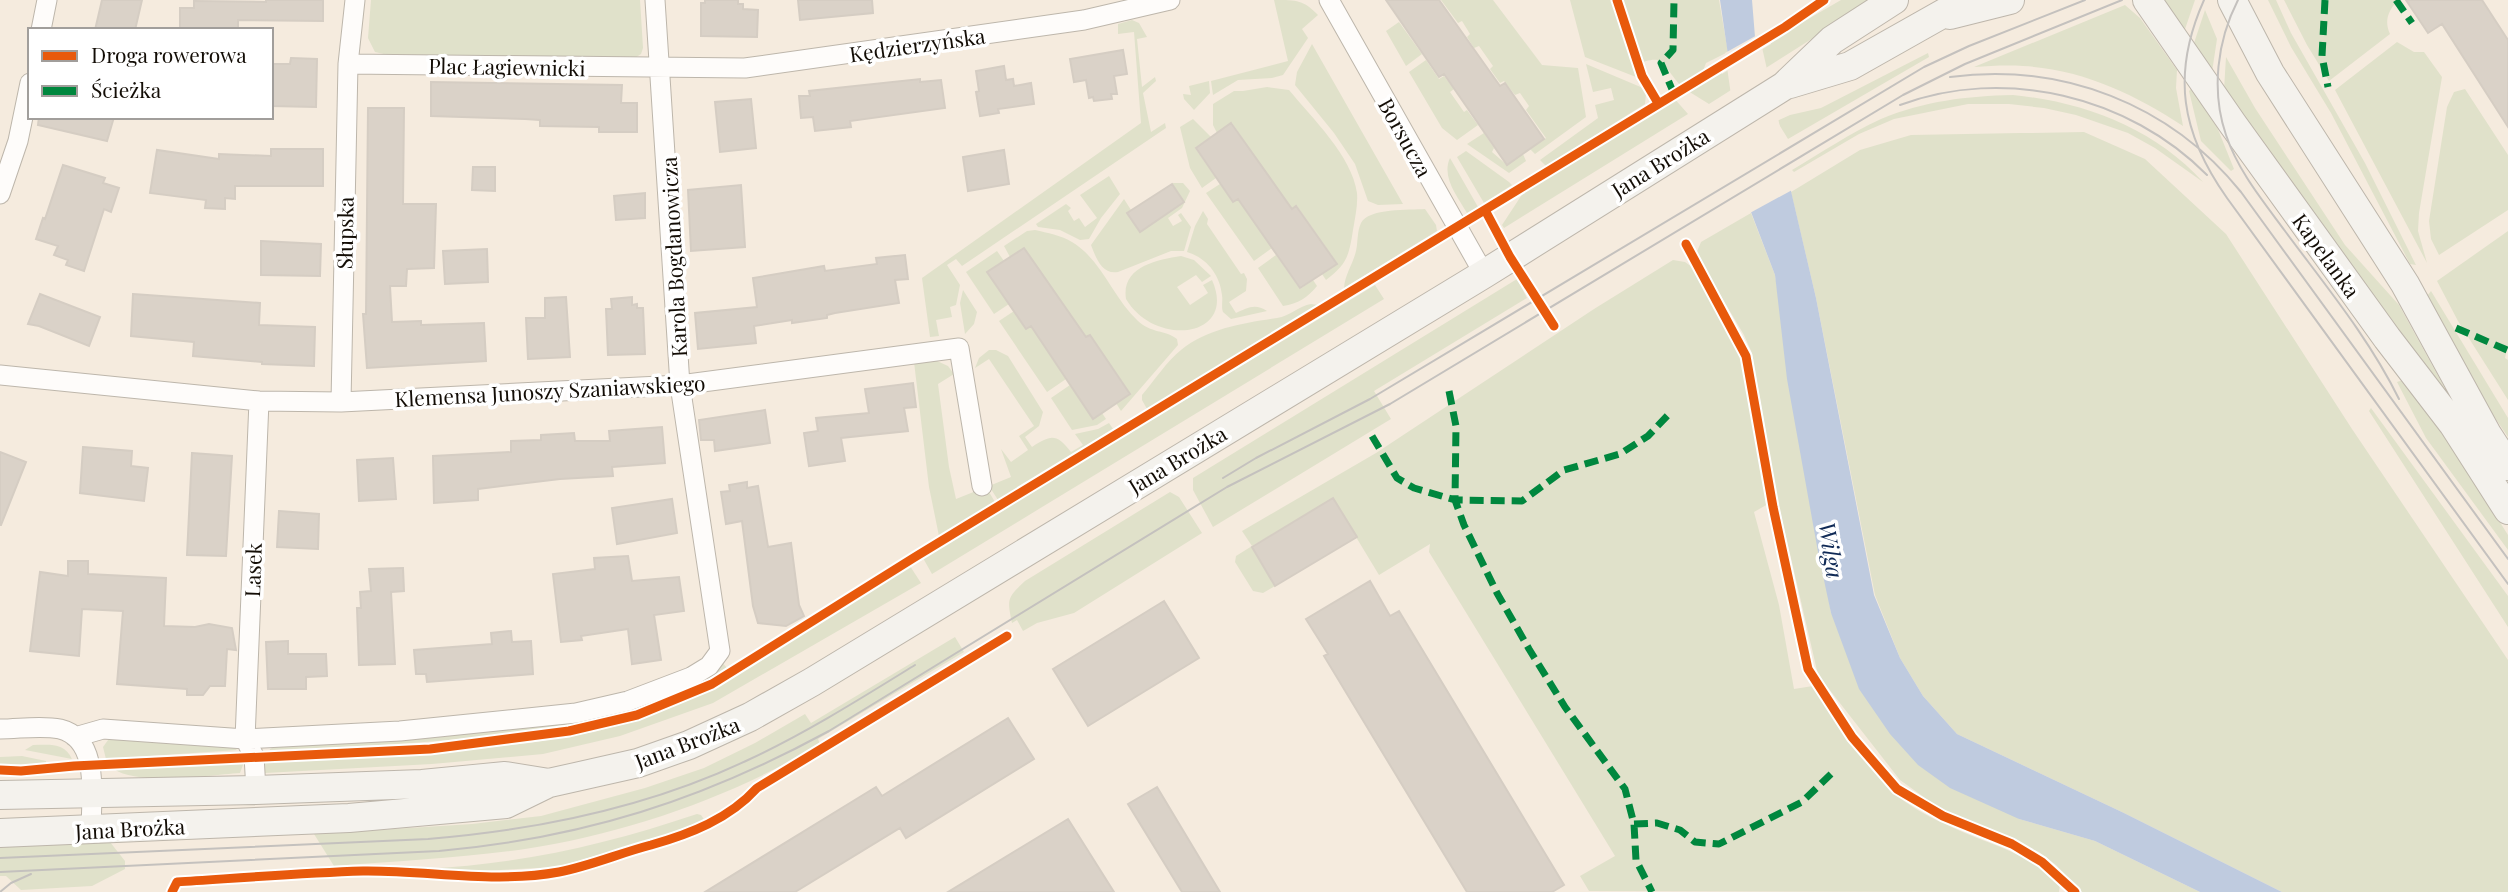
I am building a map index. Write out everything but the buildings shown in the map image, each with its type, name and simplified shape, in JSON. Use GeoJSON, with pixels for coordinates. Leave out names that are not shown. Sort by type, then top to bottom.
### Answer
{"type":"FeatureCollection","features":[{"type":"Feature","properties":{"kind":"main road","name":"Jana Brożka"},"geometry":{"type":"LineString","coordinates":[[0,833],[439,812],[506,804],[549,783],[638,763],[689,745],[751,717],[812,682],[1485,274],[1784,86],[1832,40],[1894,0]]}},
{"type":"Feature","properties":{"kind":"main road","name":"Jana Brożka"},"geometry":{"type":"LineString","coordinates":[[1784,86],[1850,66],[1967,0]]}},
{"type":"Feature","properties":{"kind":"main road"},"geometry":{"type":"LineString","coordinates":[[1937,18],[2010,0]]}},
{"type":"Feature","properties":{"kind":"main road"},"geometry":{"type":"LineString","coordinates":[[2232,0],[2290,104],[2405,284],[2481,423],[2508,466]]}},
{"type":"Feature","properties":{"kind":"main road"},"geometry":{"type":"LineString","coordinates":[[2247,0],[2253,41]]}},
{"type":"Feature","properties":{"kind":"main road","name":"Kapelanka"},"geometry":{"type":"LineString","coordinates":[[2146,1],[2387,338],[2453,424],[2508,510]]}},
{"type":"Feature","properties":{"kind":"main road","name":"Jana Brożka"},"geometry":{"type":"LineString","coordinates":[[0,795],[422,784],[505,776],[549,783]]}},
{"type":"Feature","properties":{"kind":"street"},"geometry":{"type":"LineString","coordinates":[[41,28],[47,0]]}},
{"type":"Feature","properties":{"kind":"street"},"geometry":{"type":"LineString","coordinates":[[348,64],[355,0]]}},
{"type":"Feature","properties":{"kind":"street"},"geometry":{"type":"LineString","coordinates":[[655,0],[661,69]]}},
{"type":"Feature","properties":{"kind":"street","name":"Kędzierzyńska"},"geometry":{"type":"LineString","coordinates":[[661,69],[746,68],[1084,20],[1170,0]]}},
{"type":"Feature","properties":{"kind":"street","name":"Borsucza"},"geometry":{"type":"LineString","coordinates":[[1329,0],[1485,274]]}},
{"type":"Feature","properties":{"kind":"street","name":"Plac Łagiewnicki"},"geometry":{"type":"LineString","coordinates":[[348,64],[661,69]]}},
{"type":"Feature","properties":{"kind":"street","name":"Słupska"},"geometry":{"type":"LineString","coordinates":[[341,402],[348,64]]}},
{"type":"Feature","properties":{"kind":"street","name":"Karola Bogdanowicza"},"geometry":{"type":"LineString","coordinates":[[245,739],[400,731],[576,713],[628,701],[691,677],[709,667],[720,652],[680,385],[661,69]]}},
{"type":"Feature","properties":{"kind":"street"},"geometry":{"type":"LineString","coordinates":[[0,194],[18,141],[28,93]]}},
{"type":"Feature","properties":{"kind":"street","name":"Klemensa Junoszy Szaniawskiego"},"geometry":{"type":"LineString","coordinates":[[0,375],[259,401],[341,402],[680,385],[959,348],[982,486]]}},
{"type":"Feature","properties":{"kind":"street","name":"Lasek"},"geometry":{"type":"LineString","coordinates":[[245,739],[259,401]]}},
{"type":"Feature","properties":{"kind":"street"},"geometry":{"type":"LineString","coordinates":[[0,729],[56,729],[75,737],[88,757],[91,830]]}},
{"type":"Feature","properties":{"kind":"street"},"geometry":{"type":"LineString","coordinates":[[75,737],[103,729],[245,739],[254,756],[256,790]]}},
{"type":"Feature","properties":{"kind":"green space"},"geometry":{"type":"Polygon","coordinates":[[[371,0],[640,0],[643,48],[641,54],[635,58],[388,55],[375,52],[368,38],[371,0]]]}},
{"type":"Feature","properties":{"kind":"green space"},"geometry":{"type":"Polygon","coordinates":[[[1274,0],[1299,2],[1318,15],[1302,29],[1308,38],[1283,75],[1238,80],[1213,95],[1211,81],[1288,61],[1274,0]]]}},
{"type":"Feature","properties":{"kind":"green space"},"geometry":{"type":"Polygon","coordinates":[[[1441,0],[1493,0],[1542,65],[1578,68],[1586,117],[1535,154],[1530,149],[1546,138],[1526,110],[1529,106],[1520,93],[1515,95],[1504,81],[1500,83],[1490,69],[1493,66],[1479,46],[1474,48],[1467,37],[1470,34],[1462,21],[1458,23],[1441,0]]]}},
{"type":"Feature","properties":{"kind":"green space"},"geometry":{"type":"Polygon","coordinates":[[[1570,0],[1719,0],[1728,52],[1706,63],[1703,71],[1680,85],[1665,65],[1657,60],[1632,66],[1636,77],[1585,57],[1570,0]]]}},
{"type":"Feature","properties":{"kind":"green space"},"geometry":{"type":"Polygon","coordinates":[[[1841,0],[1870,2],[1709,104],[1688,91],[1721,70],[1722,74],[1771,44],[1770,41],[1841,0]]]}},
{"type":"Feature","properties":{"kind":"green space"},"geometry":{"type":"Polygon","coordinates":[[[2162,0],[2195,0],[2184,32],[2162,0]]]}},
{"type":"Feature","properties":{"kind":"green space"},"geometry":{"type":"Polygon","coordinates":[[[2268,0],[2276,0],[2291,33],[2365,163],[2416,265],[2410,264],[2268,0]]]}},
{"type":"Feature","properties":{"kind":"green space"},"geometry":{"type":"Polygon","coordinates":[[[2284,0],[2398,0],[2388,16],[2390,34],[2329,81],[2284,0]]]}},
{"type":"Feature","properties":{"kind":"green space"},"geometry":{"type":"Polygon","coordinates":[[[2125,5],[2140,18],[2177,70],[2176,88],[2183,126],[2127,94],[2066,72],[2023,66],[1974,67],[2125,5]]]}},
{"type":"Feature","properties":{"kind":"green space"},"geometry":{"type":"Polygon","coordinates":[[[2205,10],[2217,39],[2212,72],[2193,46],[2205,10]]]}},
{"type":"Feature","properties":{"kind":"green space"},"geometry":{"type":"Polygon","coordinates":[[[1132,20],[1139,23],[1147,37],[1137,39],[1142,87],[1155,77],[1156,81],[1143,93],[1151,132],[1165,123],[1166,128],[962,266],[956,259],[947,265],[960,285],[956,305],[950,307],[952,317],[936,320],[939,336],[930,337],[922,278],[1141,123],[1134,32],[1118,34],[1118,24],[1132,20]]]}},
{"type":"Feature","properties":{"kind":"green space"},"geometry":{"type":"Polygon","coordinates":[[[1399,22],[1422,54],[1406,66],[1386,31],[1399,22]]]}},
{"type":"Feature","properties":{"kind":"green space"},"geometry":{"type":"Polygon","coordinates":[[[2397,42],[2414,52],[2424,52],[2442,77],[2419,213],[2418,231],[2427,263],[2335,90],[2397,42]]]}},
{"type":"Feature","properties":{"kind":"green space"},"geometry":{"type":"Polygon","coordinates":[[[1312,44],[1403,204],[1378,205],[1368,201],[1355,164],[1295,85],[1297,72],[1312,44]]]}},
{"type":"Feature","properties":{"kind":"green space"},"geometry":{"type":"Polygon","coordinates":[[[1928,53],[1929,57],[1788,139],[1777,121],[1821,108],[1928,53]]]}},
{"type":"Feature","properties":{"kind":"green space"},"geometry":{"type":"Polygon","coordinates":[[[2226,57],[2255,108],[2345,245],[2399,305],[2448,394],[2388,317],[2224,90],[2226,57]]]}},
{"type":"Feature","properties":{"kind":"green space"},"geometry":{"type":"Polygon","coordinates":[[[1426,60],[1439,79],[1444,76],[1454,89],[1450,92],[1464,112],[1467,110],[1478,125],[1457,140],[1442,128],[1409,72],[1426,60]]]}},
{"type":"Feature","properties":{"kind":"green space"},"geometry":{"type":"Polygon","coordinates":[[[1586,64],[1643,88],[1646,94],[1645,104],[1546,166],[1540,160],[1598,118],[1595,105],[1614,100],[1611,88],[1593,92],[1586,64]]]}},
{"type":"Feature","properties":{"kind":"green space"},"geometry":{"type":"Polygon","coordinates":[[[1209,81],[1210,93],[1194,110],[1183,94],[1191,95],[1189,86],[1209,81]]]}},
{"type":"Feature","properties":{"kind":"green space"},"geometry":{"type":"Polygon","coordinates":[[[1267,87],[1289,90],[1330,138],[1354,179],[1357,202],[1350,247],[1343,264],[1326,280],[1322,274],[1337,263],[1297,206],[1291,209],[1232,123],[1217,133],[1213,125],[1213,104],[1234,91],[1267,87]]]}},
{"type":"Feature","properties":{"kind":"green space"},"geometry":{"type":"Polygon","coordinates":[[[2191,89],[2217,127],[2234,169],[2231,171],[2201,141],[2189,91],[2191,89]]]}},
{"type":"Feature","properties":{"kind":"green space"},"geometry":{"type":"Polygon","coordinates":[[[2465,89],[2508,155],[2508,210],[2439,255],[2431,239],[2429,221],[2447,107],[2454,92],[2465,89]]]}},
{"type":"Feature","properties":{"kind":"green space"},"geometry":{"type":"Polygon","coordinates":[[[2013,95],[2066,104],[2116,121],[2163,147],[2203,182],[2155,148],[2128,133],[2076,115],[2009,104],[1968,104],[1894,119],[1859,134],[1794,172],[1792,170],[1858,130],[1897,113],[1946,101],[2013,95]]]}},
{"type":"Feature","properties":{"kind":"green space"},"geometry":{"type":"Polygon","coordinates":[[[1673,97],[1688,114],[1504,228],[1502,225],[1525,190],[1658,103],[1673,97]]]}},
{"type":"Feature","properties":{"kind":"green space"},"geometry":{"type":"Polygon","coordinates":[[[1193,119],[1211,137],[1195,148],[1216,178],[1202,188],[1190,168],[1180,127],[1193,119]]]}},
{"type":"Feature","properties":{"kind":"green space"},"geometry":{"type":"Polygon","coordinates":[[[2084,132],[2145,159],[2226,234],[2352,429],[2508,660],[2508,892],[2282,892],[1957,734],[1923,696],[1900,658],[1875,595],[1816,298],[1791,192],[1860,150],[1911,135],[2084,132]]]}},
{"type":"Feature","properties":{"kind":"green space"},"geometry":{"type":"Polygon","coordinates":[[[1484,133],[1494,148],[1492,152],[1507,165],[1523,154],[1526,161],[1509,173],[1467,144],[1484,133]]]}},
{"type":"Feature","properties":{"kind":"green space"},"geometry":{"type":"Polygon","coordinates":[[[1466,151],[1512,185],[1484,203],[1457,157],[1466,151]]]}},
{"type":"Feature","properties":{"kind":"green space"},"geometry":{"type":"Polygon","coordinates":[[[1450,158],[1478,207],[1467,213],[1449,180],[1450,158]]]}},
{"type":"Feature","properties":{"kind":"green space"},"geometry":{"type":"Polygon","coordinates":[[[1109,176],[1120,194],[1089,239],[1080,240],[1060,230],[1038,227],[1036,224],[1066,204],[1071,208],[1068,211],[1074,221],[1079,218],[1085,227],[1097,218],[1080,195],[1109,176]]]}},
{"type":"Feature","properties":{"kind":"green space"},"geometry":{"type":"Polygon","coordinates":[[[1172,183],[1183,183],[1190,191],[1182,208],[1168,218],[1173,226],[1182,221],[1178,215],[1181,213],[1191,227],[1184,251],[1171,251],[1118,272],[1104,268],[1091,245],[1124,199],[1131,210],[1127,214],[1140,232],[1184,202],[1172,183]]]}},
{"type":"Feature","properties":{"kind":"green space"},"geometry":{"type":"Polygon","coordinates":[[[1220,184],[1233,202],[1238,199],[1272,248],[1254,261],[1206,193],[1220,184]]]}},
{"type":"Feature","properties":{"kind":"green space"},"geometry":{"type":"Polygon","coordinates":[[[1425,209],[1437,231],[1344,288],[1356,251],[1360,226],[1365,218],[1380,212],[1425,209]]]}},
{"type":"Feature","properties":{"kind":"green space"},"geometry":{"type":"Polygon","coordinates":[[[1203,211],[1208,219],[1207,224],[1247,279],[1246,291],[1229,302],[1236,313],[1255,307],[1267,311],[1231,319],[1223,312],[1221,288],[1215,274],[1201,258],[1187,252],[1203,211]]]}},
{"type":"Feature","properties":{"kind":"green space"},"geometry":{"type":"Polygon","coordinates":[[[1751,213],[1775,275],[1831,613],[2019,819],[2095,841],[2200,892],[2082,892],[2039,852],[1942,810],[1900,780],[1818,675],[1778,502],[1752,353],[1696,254],[1701,242],[1751,213]]]}},
{"type":"Feature","properties":{"kind":"green space"},"geometry":{"type":"Polygon","coordinates":[[[1035,230],[1072,242],[1091,259],[1138,321],[1148,328],[1177,339],[1178,345],[1121,411],[1116,403],[1130,393],[1090,335],[1086,337],[1024,248],[1010,257],[1004,246],[1027,231],[1035,230]]]}},
{"type":"Feature","properties":{"kind":"green space"},"geometry":{"type":"Polygon","coordinates":[[[2508,231],[2508,345],[2505,358],[2508,360],[2508,400],[2458,321],[2437,281],[2508,231]]]}},
{"type":"Feature","properties":{"kind":"green space"},"geometry":{"type":"Polygon","coordinates":[[[997,251],[1004,261],[987,272],[1009,304],[994,314],[966,272],[997,251]]]}},
{"type":"Feature","properties":{"kind":"green space"},"geometry":{"type":"Polygon","coordinates":[[[1276,255],[1300,289],[1313,280],[1317,286],[1298,302],[1283,306],[1258,268],[1276,255]]]}},
{"type":"Feature","properties":{"kind":"green space"},"geometry":{"type":"Polygon","coordinates":[[[1181,256],[1194,260],[1211,276],[1202,282],[1196,275],[1177,287],[1190,305],[1208,293],[1203,285],[1212,280],[1217,299],[1214,314],[1204,324],[1190,330],[1173,330],[1155,325],[1139,315],[1126,299],[1129,279],[1135,272],[1151,263],[1181,256]]]}},
{"type":"Feature","properties":{"kind":"green space"},"geometry":{"type":"Polygon","coordinates":[[[1673,260],[1685,262],[1692,267],[1734,340],[1741,360],[1768,504],[1754,512],[1779,605],[1794,689],[1813,686],[1860,754],[1898,796],[1937,820],[2034,863],[2060,884],[2059,892],[1589,891],[1580,876],[1615,856],[1429,552],[1430,544],[1379,575],[1333,499],[1252,546],[1242,531],[1376,453],[1673,260]]]}},
{"type":"Feature","properties":{"kind":"green space"},"geometry":{"type":"Polygon","coordinates":[[[1517,279],[1527,298],[1374,391],[1391,419],[1213,527],[1193,490],[1193,478],[1517,279]]]}},
{"type":"Feature","properties":{"kind":"green space"},"geometry":{"type":"Polygon","coordinates":[[[1375,285],[1384,299],[932,574],[923,558],[1375,285]]]}},
{"type":"Feature","properties":{"kind":"green space"},"geometry":{"type":"Polygon","coordinates":[[[963,290],[977,312],[974,324],[965,334],[960,303],[963,290]]]}},
{"type":"Feature","properties":{"kind":"green space"},"geometry":{"type":"Polygon","coordinates":[[[2431,291],[2508,418],[2508,437],[2476,390],[2427,296],[2431,291]]]}},
{"type":"Feature","properties":{"kind":"green space"},"geometry":{"type":"Polygon","coordinates":[[[1311,304],[1318,305],[1147,409],[1142,395],[1181,350],[1203,336],[1282,317],[1311,304]]]}},
{"type":"Feature","properties":{"kind":"green space"},"geometry":{"type":"Polygon","coordinates":[[[1014,311],[1026,329],[1031,326],[1066,379],[1047,392],[999,321],[1014,311]]]}},
{"type":"Feature","properties":{"kind":"green space"},"geometry":{"type":"Polygon","coordinates":[[[989,350],[996,350],[1008,356],[1043,412],[1039,426],[1025,437],[1032,447],[1053,438],[1071,452],[1083,445],[1075,434],[1098,429],[1109,423],[1113,429],[998,500],[989,486],[1011,477],[1001,449],[1011,462],[1028,450],[1019,436],[1034,426],[989,359],[975,368],[979,358],[989,350]]]}},
{"type":"Feature","properties":{"kind":"green space"},"geometry":{"type":"Polygon","coordinates":[[[937,361],[948,366],[954,374],[938,384],[956,499],[986,487],[995,502],[939,536],[929,487],[914,362],[937,361]]]}},
{"type":"Feature","properties":{"kind":"green space"},"geometry":{"type":"Polygon","coordinates":[[[2403,380],[2444,434],[2508,535],[2508,550],[2426,438],[2397,382],[2403,380]]]}},
{"type":"Feature","properties":{"kind":"green space"},"geometry":{"type":"Polygon","coordinates":[[[1070,385],[1093,419],[1102,413],[1106,419],[1097,425],[1072,430],[1051,398],[1070,385]]]}},
{"type":"Feature","properties":{"kind":"green space"},"geometry":{"type":"Polygon","coordinates":[[[2371,408],[2508,596],[2508,627],[2369,411],[2371,408]]]}},
{"type":"Feature","properties":{"kind":"green space"},"geometry":{"type":"Polygon","coordinates":[[[1170,492],[1179,497],[1202,533],[1074,613],[1037,623],[1023,631],[1017,620],[1012,623],[1010,599],[1025,581],[1170,492]]]}},
{"type":"Feature","properties":{"kind":"green space"},"geometry":{"type":"Polygon","coordinates":[[[1252,546],[1275,586],[1263,593],[1253,591],[1235,562],[1236,556],[1252,546]]]}},
{"type":"Feature","properties":{"kind":"green space"},"geometry":{"type":"Polygon","coordinates":[[[910,566],[921,583],[713,703],[620,736],[543,754],[432,764],[265,773],[261,761],[404,756],[529,743],[594,732],[627,723],[714,688],[910,566]]]}},
{"type":"Feature","properties":{"kind":"green space"},"geometry":{"type":"Polygon","coordinates":[[[955,637],[964,652],[818,739],[820,744],[751,781],[640,823],[525,849],[334,866],[314,834],[472,824],[541,816],[645,788],[704,768],[805,714],[811,723],[955,637]]]}},
{"type":"Feature","properties":{"kind":"green space"},"geometry":{"type":"Polygon","coordinates":[[[720,660],[727,668],[673,696],[616,715],[558,727],[440,741],[268,750],[278,745],[441,737],[558,722],[720,660]]]}},
{"type":"Feature","properties":{"kind":"green space"},"geometry":{"type":"Polygon","coordinates":[[[111,736],[232,746],[237,750],[106,759],[103,747],[111,736]]]}},
{"type":"Feature","properties":{"kind":"green space"},"geometry":{"type":"Polygon","coordinates":[[[33,745],[61,747],[72,759],[25,750],[33,745]]]}},
{"type":"Feature","properties":{"kind":"green space"},"geometry":{"type":"Polygon","coordinates":[[[22,756],[46,761],[46,764],[0,765],[0,757],[22,756]]]}},
{"type":"Feature","properties":{"kind":"green space"},"geometry":{"type":"Polygon","coordinates":[[[244,762],[240,773],[174,778],[139,777],[114,769],[244,762]]]}},
{"type":"Feature","properties":{"kind":"green space"},"geometry":{"type":"Polygon","coordinates":[[[697,814],[705,821],[557,867],[461,872],[424,869],[529,858],[596,844],[697,814]]]}},
{"type":"Feature","properties":{"kind":"green space"},"geometry":{"type":"Polygon","coordinates":[[[110,842],[125,861],[125,869],[92,886],[21,890],[6,876],[0,876],[0,846],[110,842]]]}},
{"type":"Feature","properties":{"kind":"water","name":"Wilga"},"geometry":{"type":"Polygon","coordinates":[[[1720,0],[1752,0],[1755,37],[1816,298],[1874,595],[1900,658],[1923,696],[1957,734],[2282,892],[2200,892],[2095,841],[2019,819],[1950,788],[1918,765],[1890,734],[1859,689],[1831,613],[1818,552],[1787,379],[1775,275],[1751,212],[1720,0]]]}},
{"type":"Feature","properties":{"kind":"pier"},"geometry":{"type":"Polygon","coordinates":[[[1759,34],[1794,189],[1748,214],[1725,53],[1759,34]]]}},
{"type":"Feature","properties":{"kind":"tram line"},"geometry":{"type":"LineString","coordinates":[[1223,478],[1370,399],[1924,67],[2085,0]]}},
{"type":"Feature","properties":{"kind":"tram line"},"geometry":{"type":"LineString","coordinates":[[0,872],[439,851],[492,845],[593,826],[688,796],[735,777],[829,731],[1227,487],[1390,404],[1903,95],[1965,64],[2122,0]]}},
{"type":"Feature","properties":{"kind":"tram line"},"geometry":{"type":"LineString","coordinates":[[2204,0],[2187,53],[2185,78],[2191,126],[2211,174],[2508,584]]}},
{"type":"Feature","properties":{"kind":"tram line"},"geometry":{"type":"LineString","coordinates":[[2238,0],[2225,32],[2218,66],[2221,118],[2231,148],[2260,197],[2360,333],[2399,399]]}},
{"type":"Feature","properties":{"kind":"tram line"},"geometry":{"type":"LineString","coordinates":[[1950,77],[1992,74],[2033,76],[2073,84],[2111,96],[2147,113],[2181,135],[2213,161],[2241,192],[2508,559]]}},
{"type":"Feature","properties":{"kind":"tram line"},"geometry":{"type":"LineString","coordinates":[[1900,105],[1940,94],[1981,88],[2022,89],[2063,96],[2103,108],[2141,125],[2176,148],[2207,175]]}},
{"type":"Feature","properties":{"kind":"tram line"},"geometry":{"type":"LineString","coordinates":[[0,858],[428,839],[551,823],[631,804],[710,777],[791,739],[915,665]]}},
{"type":"Feature","properties":{"kind":"tram line"},"geometry":{"type":"LineString","coordinates":[[0,892],[11,883],[31,874]]}},
{"type":"Feature","properties":{"kind":"marked path"},"geometry":{"type":"LineString","coordinates":[[1674,0],[1673,50],[1661,63],[1674,94]]}},
{"type":"Feature","properties":{"kind":"marked path"},"geometry":{"type":"LineString","coordinates":[[2325,0],[2322,56],[2328,87]]}},
{"type":"Feature","properties":{"kind":"marked path"},"geometry":{"type":"LineString","coordinates":[[2396,0],[2412,23]]}},
{"type":"Feature","properties":{"kind":"marked path"},"geometry":{"type":"LineString","coordinates":[[2456,328],[2507,350]]}},
{"type":"Feature","properties":{"kind":"marked path"},"geometry":{"type":"LineString","coordinates":[[1449,391],[1456,426],[1455,500],[1464,525],[1497,593],[1529,649],[1565,707],[1625,789],[1634,824],[1636,860],[1652,892]]}},
{"type":"Feature","properties":{"kind":"marked path"},"geometry":{"type":"LineString","coordinates":[[1372,436],[1397,478],[1414,488],[1455,500],[1522,501],[1564,470],[1620,454],[1648,436],[1669,414]]}},
{"type":"Feature","properties":{"kind":"marked path"},"geometry":{"type":"LineString","coordinates":[[1634,824],[1657,823],[1680,830],[1695,842],[1719,844],[1802,802],[1831,774]]}},
{"type":"Feature","properties":{"kind":"cycle path"},"geometry":{"type":"LineString","coordinates":[[1617,0],[1642,76],[1658,103]]}},
{"type":"Feature","properties":{"kind":"cycle path"},"geometry":{"type":"LineString","coordinates":[[0,770],[430,749],[569,731],[637,715],[712,684],[915,557],[1785,27],[1824,0]]}},
{"type":"Feature","properties":{"kind":"cycle path"},"geometry":{"type":"LineString","coordinates":[[1485,210],[1510,257],[1554,326]]}},
{"type":"Feature","properties":{"kind":"cycle path"},"geometry":{"type":"LineString","coordinates":[[1686,244],[1746,356],[1773,507],[1808,669],[1852,737],[1897,789],[1943,816],[2012,844],[2042,862],[2075,892]]}},
{"type":"Feature","properties":{"kind":"cycle path"},"geometry":{"type":"LineString","coordinates":[[172,892],[177,882],[293,874],[387,871],[510,877],[559,872],[594,863],[680,836],[721,817],[757,788],[1007,636]]}}]}
